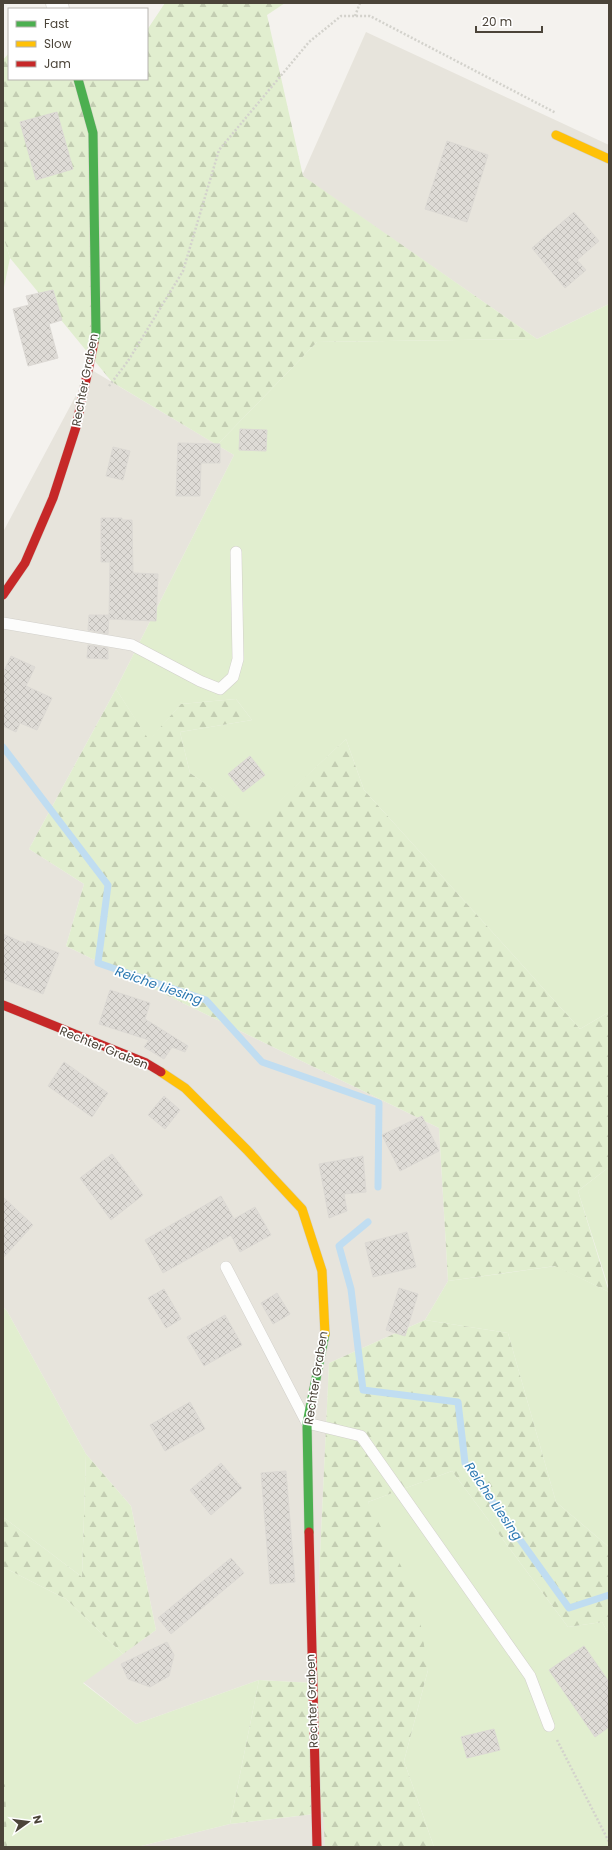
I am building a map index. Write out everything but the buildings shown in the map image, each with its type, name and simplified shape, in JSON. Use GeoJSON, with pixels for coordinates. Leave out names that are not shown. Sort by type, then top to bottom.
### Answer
{"type":"FeatureCollection","features":[{"type":"Feature","properties":{"kind":"street","name":"Rechter Graben"},"geometry":{"type":"LineString","coordinates":[[3,595],[25,563],[53,498],[76,427],[96,332],[94,133],[78,80]]}},
{"type":"Feature","properties":{"kind":"street"},"geometry":{"type":"LineString","coordinates":[[556,135],[609,159]]}},
{"type":"Feature","properties":{"kind":"street","name":"Rechter Graben"},"geometry":{"type":"LineString","coordinates":[[3,1005],[146,1063],[185,1088],[247,1150],[302,1209],[322,1271],[325,1339],[307,1423],[310,1630],[317,1847]]}},
{"type":"Feature","properties":{"kind":"lane"},"geometry":{"type":"LineString","coordinates":[[3,623],[132,645],[200,681],[220,689],[233,677],[238,659],[236,552]]}},
{"type":"Feature","properties":{"kind":"lane"},"geometry":{"type":"LineString","coordinates":[[226,1267],[307,1423],[361,1436],[530,1676],[549,1726]]}},
{"type":"Feature","properties":{"kind":"path"},"geometry":{"type":"LineString","coordinates":[[355,16],[360,3]]}},
{"type":"Feature","properties":{"kind":"path"},"geometry":{"type":"LineString","coordinates":[[107,387],[128,362],[182,271],[219,150],[309,42],[341,16],[370,16],[558,114]]}},
{"type":"Feature","properties":{"kind":"path"},"geometry":{"type":"LineString","coordinates":[[549,1726],[609,1842]]}},
{"type":"Feature","properties":{"kind":"shaded area"},"geometry":{"type":"Polygon","coordinates":[[[366,32],[609,145],[609,304],[537,339],[302,176],[366,32]]]}},
{"type":"Feature","properties":{"kind":"shaded area"},"geometry":{"type":"Polygon","coordinates":[[[90,369],[234,455],[116,689],[29,849],[84,884],[66,946],[439,1128],[448,1281],[425,1320],[329,1363],[314,1683],[259,1680],[136,1724],[83,1682],[156,1630],[131,1506],[86,1454],[7,1311],[3,1307],[3,532],[90,369]]]}},
{"type":"Feature","properties":{"kind":"shaded area"},"geometry":{"type":"Polygon","coordinates":[[[324,1813],[325,1847],[137,1847],[230,1824],[324,1813]]]}},
{"type":"Feature","properties":{"kind":"green space"},"geometry":{"type":"Polygon","coordinates":[[[165,3],[285,3],[267,15],[303,176],[537,339],[317,342],[217,445],[112,382],[10,258],[3,236],[3,60],[8,54],[8,80],[148,80],[148,28],[165,3]]]}},
{"type":"Feature","properties":{"kind":"green space"},"geometry":{"type":"Polygon","coordinates":[[[3,236],[10,258],[3,292],[3,236]]]}},
{"type":"Feature","properties":{"kind":"green space"},"geometry":{"type":"Polygon","coordinates":[[[609,304],[609,1012],[580,1029],[364,790],[346,739],[258,822],[190,773],[180,732],[252,720],[236,699],[181,704],[149,741],[116,689],[234,455],[217,445],[317,342],[537,339],[609,304]]]}},
{"type":"Feature","properties":{"kind":"green space"},"geometry":{"type":"Polygon","coordinates":[[[116,689],[149,740],[181,704],[236,699],[252,720],[180,732],[190,773],[258,821],[346,739],[364,790],[580,1029],[609,1012],[609,1167],[578,1191],[609,1292],[555,1266],[448,1281],[439,1128],[66,946],[84,884],[29,849],[116,689]]]}},
{"type":"Feature","properties":{"kind":"green space"},"geometry":{"type":"Polygon","coordinates":[[[609,1167],[609,1289],[578,1191],[609,1167]]]}},
{"type":"Feature","properties":{"kind":"green space"},"geometry":{"type":"Polygon","coordinates":[[[556,1266],[609,1292],[609,1547],[556,1502],[508,1333],[425,1320],[448,1281],[556,1266]]]}},
{"type":"Feature","properties":{"kind":"green space"},"geometry":{"type":"Polygon","coordinates":[[[3,1307],[7,1311],[86,1454],[82,1577],[3,1517],[3,1307]]]}},
{"type":"Feature","properties":{"kind":"green space"},"geometry":{"type":"Polygon","coordinates":[[[425,1320],[508,1333],[556,1502],[609,1547],[609,1635],[602,1622],[568,1627],[452,1471],[368,1502],[416,1595],[428,1670],[404,1761],[434,1847],[325,1847],[323,1813],[230,1824],[259,1680],[314,1683],[329,1363],[425,1320]]]}},
{"type":"Feature","properties":{"kind":"green space"},"geometry":{"type":"Polygon","coordinates":[[[86,1454],[131,1506],[156,1630],[123,1654],[66,1599],[3,1567],[3,1517],[82,1577],[86,1454]]]}},
{"type":"Feature","properties":{"kind":"green space"},"geometry":{"type":"Polygon","coordinates":[[[452,1471],[568,1627],[602,1622],[609,1635],[609,1847],[434,1847],[404,1761],[428,1670],[368,1502],[452,1471]]]}},
{"type":"Feature","properties":{"kind":"green space"},"geometry":{"type":"Polygon","coordinates":[[[3,1567],[66,1599],[123,1654],[83,1683],[136,1724],[259,1680],[230,1824],[137,1847],[3,1847],[3,1567]]]}},
{"type":"Feature","properties":{"kind":"green space"},"geometry":{"type":"Polygon","coordinates":[[[3,1783],[5,1785],[7,1847],[3,1847],[3,1783]]]}},
{"type":"Feature","properties":{"kind":"waterway","name":"Reiche Liesing"},"geometry":{"type":"LineString","coordinates":[[3,747],[108,885],[98,963],[206,1000],[262,1062],[379,1103],[378,1187]]}},
{"type":"Feature","properties":{"kind":"waterway","name":"Reiche Liesing"},"geometry":{"type":"LineString","coordinates":[[368,1222],[339,1246],[351,1289],[363,1390],[458,1402],[465,1463],[569,1608],[609,1595]]}},
{"type":"Feature","properties":{"kind":"traffic: fast"},"geometry":{"type":"LineString","coordinates":[[78,80],[93,133],[96,332],[94,342]]}},
{"type":"Feature","properties":{"kind":"traffic: fast"},"geometry":{"type":"LineString","coordinates":[[309,1532],[307,1423],[325,1334]]}},
{"type":"Feature","properties":{"kind":"traffic: slow"},"geometry":{"type":"LineString","coordinates":[[556,135],[609,159]]}},
{"type":"Feature","properties":{"kind":"traffic: slow"},"geometry":{"type":"LineString","coordinates":[[161,1072],[185,1088],[247,1150],[302,1209],[322,1271],[325,1334]]}},
{"type":"Feature","properties":{"kind":"traffic: jam"},"geometry":{"type":"LineString","coordinates":[[3,595],[25,563],[53,498],[76,427],[94,342]]}},
{"type":"Feature","properties":{"kind":"traffic: jam"},"geometry":{"type":"LineString","coordinates":[[3,1005],[146,1063],[161,1072]]}},
{"type":"Feature","properties":{"kind":"traffic: jam"},"geometry":{"type":"LineString","coordinates":[[309,1532],[317,1847]]}}]}
